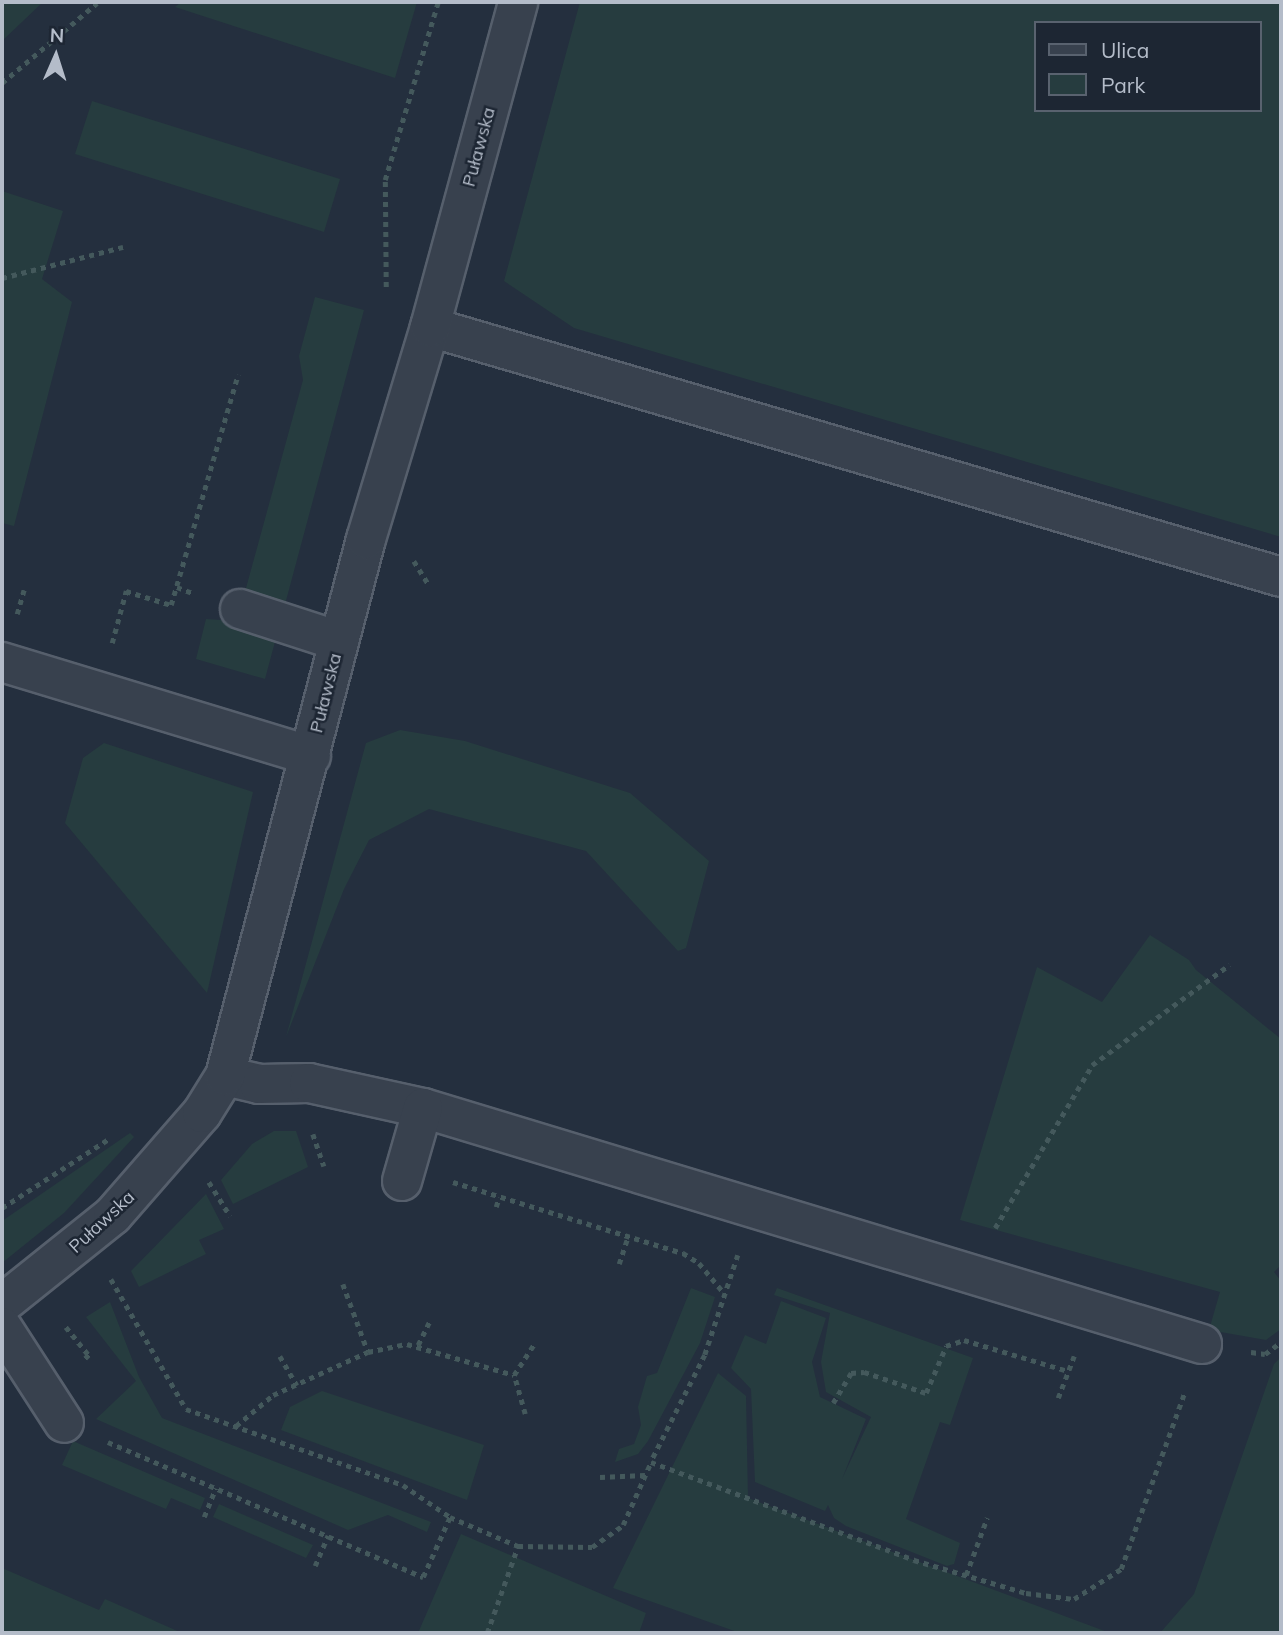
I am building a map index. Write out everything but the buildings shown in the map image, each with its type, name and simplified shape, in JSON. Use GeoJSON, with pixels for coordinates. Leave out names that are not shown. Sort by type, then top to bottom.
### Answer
{"type":"FeatureCollection","features":[{"type":"Feature","properties":{"kind":"street","name":"Puławska"},"geometry":{"type":"LineString","coordinates":[[2,1304],[113,1215],[187,1132],[225,1076],[311,756],[339,640],[430,327],[518,2]]}},
{"type":"Feature","properties":{"kind":"street"},"geometry":{"type":"LineString","coordinates":[[430,327],[1281,577]]}},
{"type":"Feature","properties":{"kind":"street"},"geometry":{"type":"LineString","coordinates":[[240,609],[339,640]]}},
{"type":"Feature","properties":{"kind":"street"},"geometry":{"type":"LineString","coordinates":[[2,662],[311,756]]}},
{"type":"Feature","properties":{"kind":"street"},"geometry":{"type":"LineString","coordinates":[[225,1076],[259,1084],[309,1083],[418,1124],[967,1273],[1202,1345]]}},
{"type":"Feature","properties":{"kind":"street"},"geometry":{"type":"LineString","coordinates":[[402,1181],[418,1124]]}},
{"type":"Feature","properties":{"kind":"street"},"geometry":{"type":"LineString","coordinates":[[2,1327],[64,1423]]}},
{"type":"Feature","properties":{"kind":"path"},"geometry":{"type":"LineString","coordinates":[[2,83],[97,3],[90,2]]}},
{"type":"Feature","properties":{"kind":"path"},"geometry":{"type":"LineString","coordinates":[[386,302],[385,180],[438,2]]}},
{"type":"Feature","properties":{"kind":"path"},"geometry":{"type":"LineString","coordinates":[[2,278],[123,247]]}},
{"type":"Feature","properties":{"kind":"path"},"geometry":{"type":"LineString","coordinates":[[108,655],[126,590],[171,605],[238,374]]}},
{"type":"Feature","properties":{"kind":"path"},"geometry":{"type":"LineString","coordinates":[[411,558],[429,585]]}},
{"type":"Feature","properties":{"kind":"path"},"geometry":{"type":"LineString","coordinates":[[967,1273],[1092,1065],[1229,965]]}},
{"type":"Feature","properties":{"kind":"path"},"geometry":{"type":"LineString","coordinates":[[107,1270],[186,1409],[403,1485],[450,1517],[518,1546],[592,1547],[622,1525],[705,1355],[725,1293],[699,1263],[683,1253],[454,1184],[443,1158],[418,1124]]}},
{"type":"Feature","properties":{"kind":"path"},"geometry":{"type":"LineString","coordinates":[[311,1129],[324,1166]]}},
{"type":"Feature","properties":{"kind":"path"},"geometry":{"type":"LineString","coordinates":[[2,1208],[120,1130]]}},
{"type":"Feature","properties":{"kind":"path"},"geometry":{"type":"LineString","coordinates":[[203,1172],[230,1216]]}},
{"type":"Feature","properties":{"kind":"path"},"geometry":{"type":"LineString","coordinates":[[496,1207],[499,1197]]}},
{"type":"Feature","properties":{"kind":"path"},"geometry":{"type":"LineString","coordinates":[[619,1264],[628,1237]]}},
{"type":"Feature","properties":{"kind":"path"},"geometry":{"type":"LineString","coordinates":[[343,1284],[369,1352]]}},
{"type":"Feature","properties":{"kind":"path"},"geometry":{"type":"LineString","coordinates":[[418,1345],[429,1322]]}},
{"type":"Feature","properties":{"kind":"path"},"geometry":{"type":"LineString","coordinates":[[833,1403],[851,1373],[864,1373],[926,1393],[946,1346],[964,1340],[1068,1371]]}},
{"type":"Feature","properties":{"kind":"path"},"geometry":{"type":"LineString","coordinates":[[1265,1354],[1281,1342]]}},
{"type":"Feature","properties":{"kind":"path"},"geometry":{"type":"LineString","coordinates":[[525,1414],[514,1375],[534,1343]]}},
{"type":"Feature","properties":{"kind":"path"},"geometry":{"type":"LineString","coordinates":[[1058,1398],[1078,1344]]}},
{"type":"Feature","properties":{"kind":"path"},"geometry":{"type":"LineString","coordinates":[[236,1426],[273,1395],[369,1352],[418,1345],[514,1375]]}},
{"type":"Feature","properties":{"kind":"path"},"geometry":{"type":"LineString","coordinates":[[651,1462],[966,1575],[1026,1593],[1074,1600],[1121,1569],[1202,1345]]}},
{"type":"Feature","properties":{"kind":"path"},"geometry":{"type":"LineString","coordinates":[[280,1356],[297,1385]]}},
{"type":"Feature","properties":{"kind":"path"},"geometry":{"type":"LineString","coordinates":[[64,1423],[423,1577],[450,1517]]}},
{"type":"Feature","properties":{"kind":"path"},"geometry":{"type":"LineString","coordinates":[[600,1477],[645,1475]]}},
{"type":"Feature","properties":{"kind":"path"},"geometry":{"type":"LineString","coordinates":[[204,1517],[216,1488]]}},
{"type":"Feature","properties":{"kind":"path"},"geometry":{"type":"LineString","coordinates":[[966,1575],[987,1518]]}},
{"type":"Feature","properties":{"kind":"path"},"geometry":{"type":"LineString","coordinates":[[315,1566],[328,1536]]}},
{"type":"Feature","properties":{"kind":"path"},"geometry":{"type":"LineString","coordinates":[[487,1633],[518,1546]]}},
{"type":"Feature","properties":{"kind":"green space"},"geometry":{"type":"Polygon","coordinates":[[[2,2],[43,2],[2,41],[2,2]]]}},
{"type":"Feature","properties":{"kind":"green space"},"geometry":{"type":"Polygon","coordinates":[[[181,2],[417,2],[395,78],[175,7],[181,2]]]}},
{"type":"Feature","properties":{"kind":"green space"},"geometry":{"type":"Polygon","coordinates":[[[580,2],[1281,2],[1281,537],[574,328],[504,281],[580,2]]]}},
{"type":"Feature","properties":{"kind":"green space"},"geometry":{"type":"Polygon","coordinates":[[[92,101],[340,179],[324,232],[75,154],[92,101]]]}},
{"type":"Feature","properties":{"kind":"green space"},"geometry":{"type":"Polygon","coordinates":[[[2,191],[63,211],[42,279],[72,302],[14,526],[2,523],[2,191]]]}},
{"type":"Feature","properties":{"kind":"green space"},"geometry":{"type":"Polygon","coordinates":[[[315,297],[364,310],[265,679],[196,659],[206,619],[237,621],[303,380],[299,356],[315,297]]]}},
{"type":"Feature","properties":{"kind":"green space"},"geometry":{"type":"Polygon","coordinates":[[[400,730],[465,741],[630,793],[709,861],[686,948],[678,951],[586,851],[429,809],[369,840],[344,889],[286,1037],[366,743],[400,730]]]}},
{"type":"Feature","properties":{"kind":"green space"},"geometry":{"type":"Polygon","coordinates":[[[104,743],[253,792],[207,993],[65,823],[83,758],[104,743]]]}},
{"type":"Feature","properties":{"kind":"green space"},"geometry":{"type":"Polygon","coordinates":[[[1150,935],[1189,960],[1196,970],[1281,1039],[1281,1265],[1274,1272],[1281,1281],[1281,1329],[1266,1340],[1209,1330],[1220,1292],[960,1220],[1037,967],[1102,1002],[1150,935]]]}},
{"type":"Feature","properties":{"kind":"green space"},"geometry":{"type":"Polygon","coordinates":[[[274,1131],[296,1131],[308,1167],[233,1204],[221,1180],[252,1144],[274,1131]]]}},
{"type":"Feature","properties":{"kind":"green space"},"geometry":{"type":"Polygon","coordinates":[[[130,1133],[134,1137],[64,1213],[2,1263],[2,1221],[130,1133]]]}},
{"type":"Feature","properties":{"kind":"green space"},"geometry":{"type":"Polygon","coordinates":[[[206,1194],[224,1229],[199,1240],[206,1254],[139,1287],[131,1271],[206,1194]]]}},
{"type":"Feature","properties":{"kind":"green space"},"geometry":{"type":"Polygon","coordinates":[[[691,1288],[715,1297],[700,1343],[648,1441],[638,1454],[615,1462],[619,1449],[634,1444],[641,1425],[638,1407],[647,1376],[657,1373],[691,1288]]]}},
{"type":"Feature","properties":{"kind":"green space"},"geometry":{"type":"Polygon","coordinates":[[[777,1288],[973,1358],[950,1425],[940,1422],[906,1519],[960,1543],[954,1564],[947,1566],[846,1526],[834,1518],[828,1505],[825,1511],[755,1482],[751,1389],[731,1368],[745,1335],[766,1344],[781,1301],[826,1318],[812,1362],[820,1397],[866,1419],[842,1479],[871,1417],[826,1392],[821,1362],[830,1313],[774,1295],[777,1288]]]}},
{"type":"Feature","properties":{"kind":"green space"},"geometry":{"type":"Polygon","coordinates":[[[110,1302],[139,1377],[162,1418],[431,1522],[427,1532],[388,1515],[348,1530],[96,1419],[136,1381],[86,1317],[110,1302]]]}},
{"type":"Feature","properties":{"kind":"green space"},"geometry":{"type":"Polygon","coordinates":[[[1281,1357],[1281,1633],[1160,1633],[1194,1594],[1274,1364],[1281,1357]]]}},
{"type":"Feature","properties":{"kind":"green space"},"geometry":{"type":"Polygon","coordinates":[[[718,1373],[746,1396],[748,1498],[1110,1633],[740,1633],[613,1588],[718,1373]]]}},
{"type":"Feature","properties":{"kind":"green space"},"geometry":{"type":"Polygon","coordinates":[[[322,1391],[484,1445],[467,1500],[281,1430],[290,1407],[322,1391]]]}},
{"type":"Feature","properties":{"kind":"green space"},"geometry":{"type":"Polygon","coordinates":[[[73,1441],[205,1498],[200,1510],[171,1498],[166,1509],[62,1465],[73,1441]]]}},
{"type":"Feature","properties":{"kind":"green space"},"geometry":{"type":"Polygon","coordinates":[[[219,1504],[313,1545],[306,1558],[213,1517],[219,1504]]]}},
{"type":"Feature","properties":{"kind":"green space"},"geometry":{"type":"Polygon","coordinates":[[[461,1534],[646,1613],[639,1633],[418,1633],[461,1534]]]}},
{"type":"Feature","properties":{"kind":"green space"},"geometry":{"type":"Polygon","coordinates":[[[2,1568],[99,1610],[105,1599],[182,1633],[2,1633],[2,1568]]]}}]}
